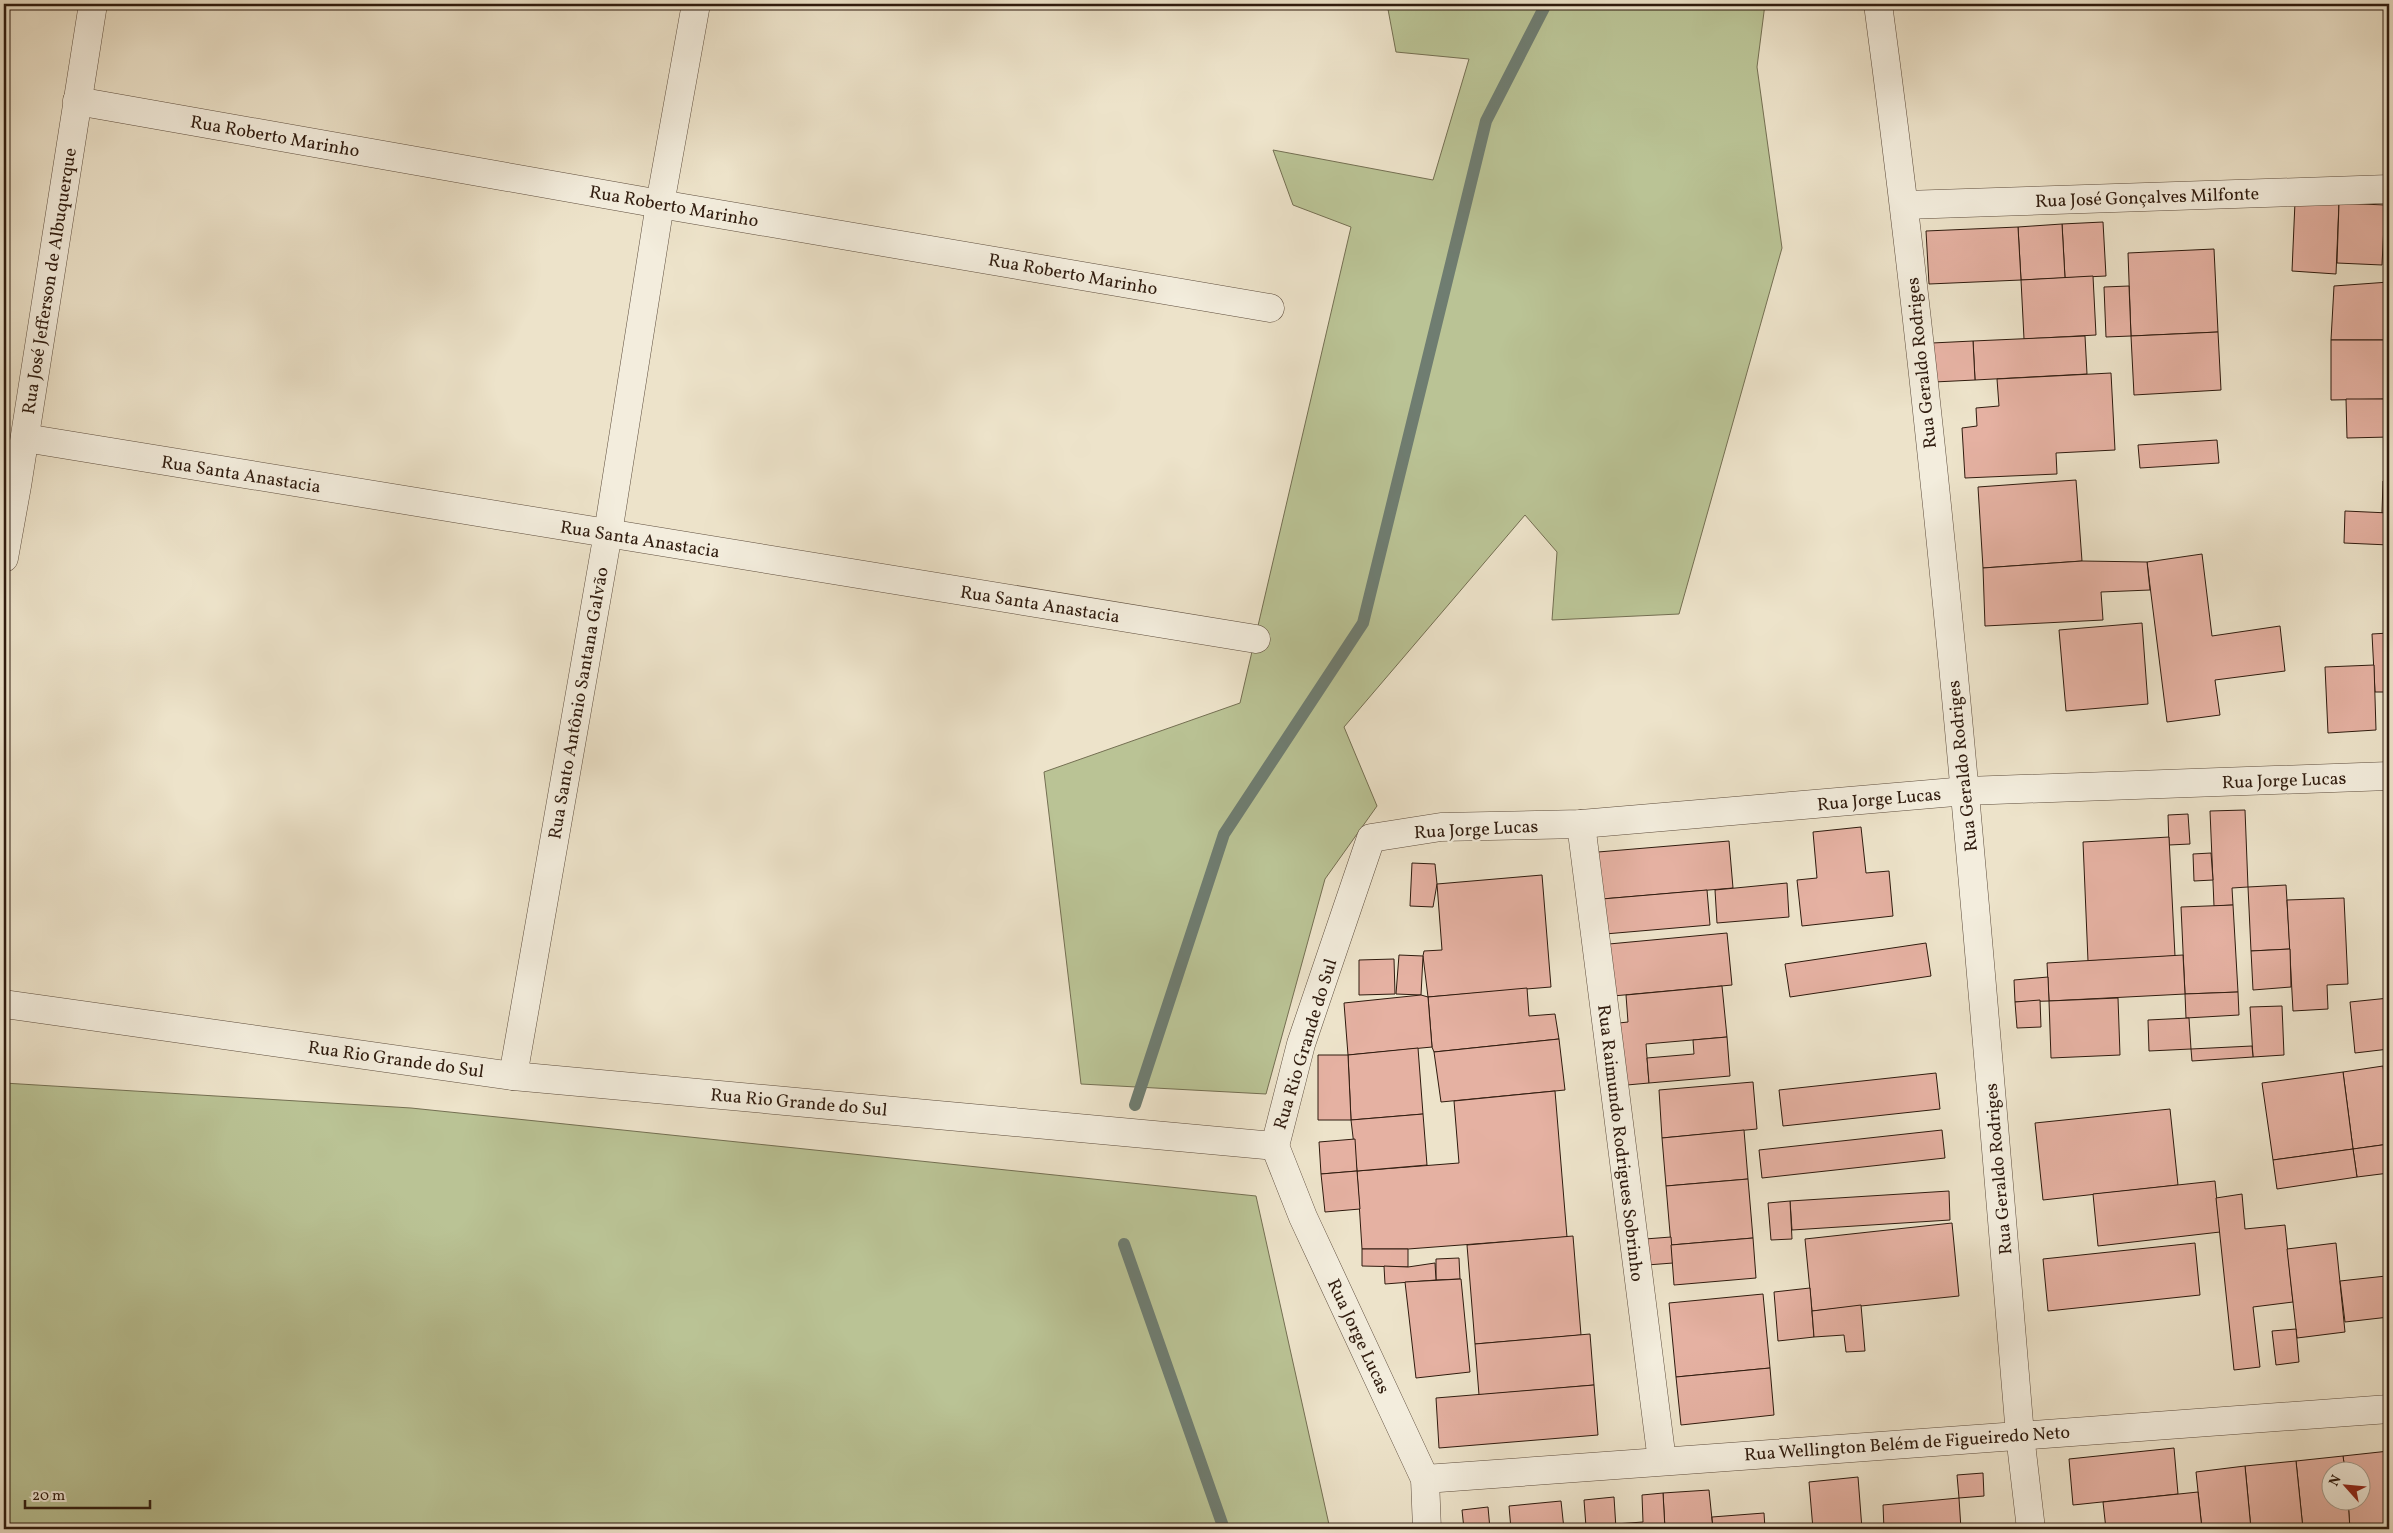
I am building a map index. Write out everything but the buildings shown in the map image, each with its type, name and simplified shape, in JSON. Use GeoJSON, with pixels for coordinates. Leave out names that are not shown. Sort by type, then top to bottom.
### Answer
{"type":"FeatureCollection","features":[{"type":"Feature","properties":{"kind":"street","name":"Rua José Jefferson de Albuquerque"},"geometry":{"type":"LineString","coordinates":[[4,558],[11,484],[24,438],[93,4]]}},
{"type":"Feature","properties":{"kind":"street","name":"Rua Santo Antônio Santana Galvão"},"geometry":{"type":"LineString","coordinates":[[513,1076],[608,534],[660,204],[696,4]]}},
{"type":"Feature","properties":{"kind":"street","name":"Rua Geraldo Rodriges"},"geometry":{"type":"LineString","coordinates":[[1878,4],[1905,205],[1966,791],[2020,1435],[2031,1529]]}},
{"type":"Feature","properties":{"kind":"street","name":"Rua Roberto Marinho"},"geometry":{"type":"LineString","coordinates":[[77,101],[660,204],[1270,308]]}},
{"type":"Feature","properties":{"kind":"street","name":"Rua José Gonçalves Milfonte"},"geometry":{"type":"LineString","coordinates":[[1905,205],[2389,189]]}},
{"type":"Feature","properties":{"kind":"street","name":"Rua Santa Anastacia"},"geometry":{"type":"LineString","coordinates":[[24,438],[1256,639]]}},
{"type":"Feature","properties":{"kind":"street","name":"Rua Jorge Lucas"},"geometry":{"type":"LineString","coordinates":[[1371,838],[1441,827],[1581,824],[1966,791],[2389,776]]}},
{"type":"Feature","properties":{"kind":"street","name":"Rua Raimundo Rodrigues Sobrinho"},"geometry":{"type":"LineString","coordinates":[[1581,824],[1662,1461]]}},
{"type":"Feature","properties":{"kind":"street","name":"Rua Rio Grande do Sul"},"geometry":{"type":"LineString","coordinates":[[4,1004],[513,1076],[1275,1146],[1301,1044],[1371,838]]}},
{"type":"Feature","properties":{"kind":"street","name":"Rua Jorge Lucas"},"geometry":{"type":"LineString","coordinates":[[1275,1146],[1303,1217],[1425,1479],[1427,1529]]}},
{"type":"Feature","properties":{"kind":"street","name":"Rua Wellington Belém de Figueiredo Neto"},"geometry":{"type":"LineString","coordinates":[[1425,1479],[2389,1409]]}},
{"type":"Feature","properties":{"kind":"green space"},"geometry":{"type":"Polygon","coordinates":[[[1387,4],[1765,4],[1757,67],[1782,248],[1679,614],[1552,620],[1557,552],[1525,515],[1344,727],[1377,806],[1325,879],[1266,1094],[1081,1084],[1044,772],[1240,703],[1351,227],[1293,205],[1273,150],[1433,180],[1469,59],[1396,52],[1387,4]]]}},
{"type":"Feature","properties":{"kind":"green space"},"geometry":{"type":"Polygon","coordinates":[[[4,1083],[411,1108],[1256,1196],[1330,1529],[4,1529],[4,1083]]]}},
{"type":"Feature","properties":{"kind":"waterway"},"geometry":{"type":"LineString","coordinates":[[1135,1105],[1224,834],[1363,623],[1486,121],[1546,4]]}},
{"type":"Feature","properties":{"kind":"waterway"},"geometry":{"type":"LineString","coordinates":[[1124,1244],[1224,1529]]}}]}
